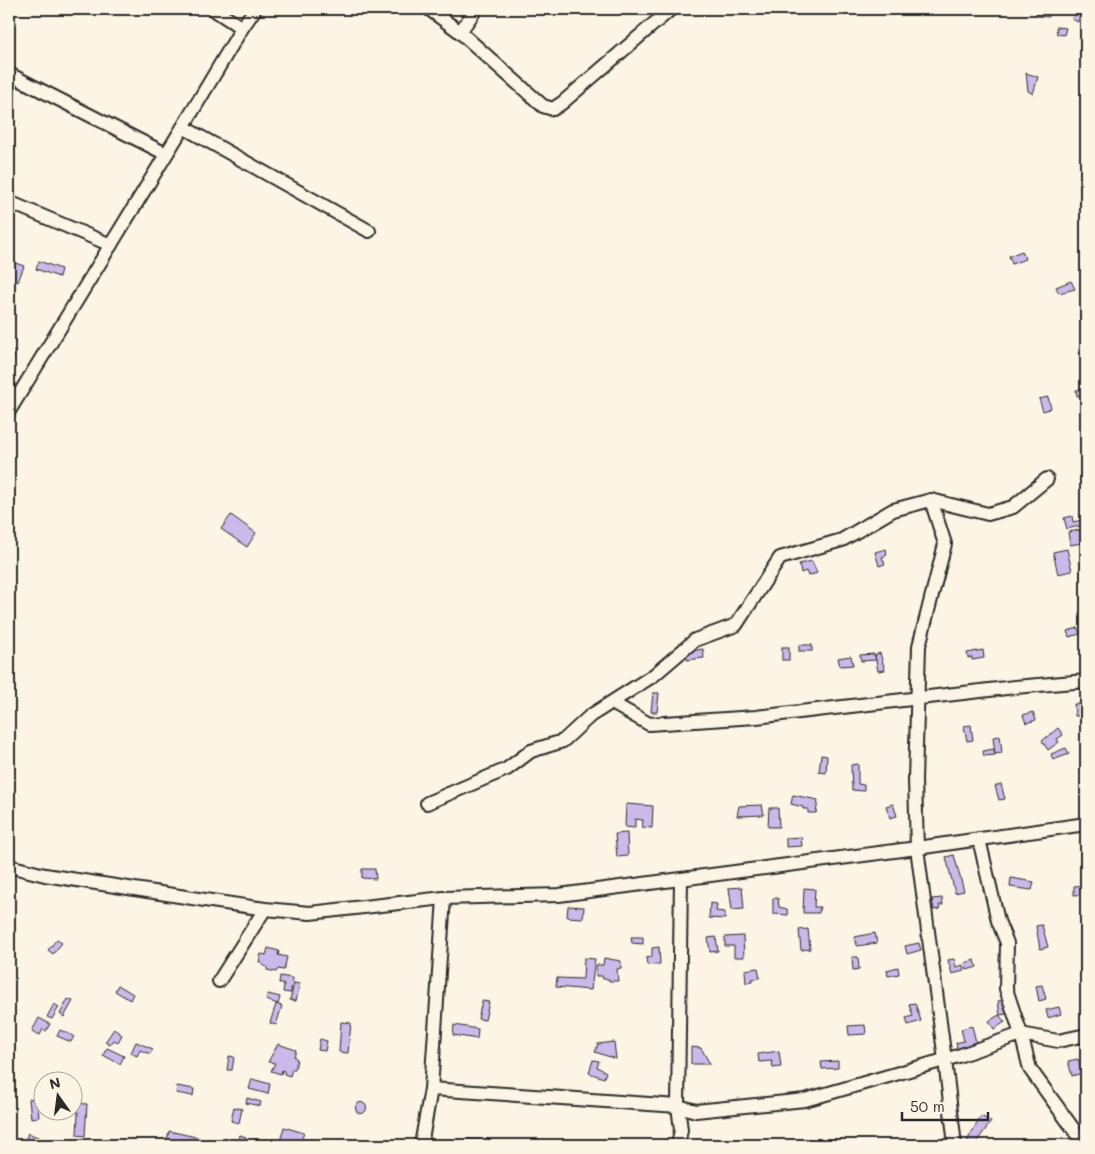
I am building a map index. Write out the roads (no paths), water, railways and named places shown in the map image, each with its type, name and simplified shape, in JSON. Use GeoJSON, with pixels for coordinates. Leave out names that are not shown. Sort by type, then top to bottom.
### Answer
{"type":"FeatureCollection","features":[{"type":"Feature","properties":{"kind":"street"},"geometry":{"type":"LineString","coordinates":[[213,9],[242,28]]}},
{"type":"Feature","properties":{"kind":"street"},"geometry":{"type":"LineString","coordinates":[[9,410],[255,9]]}},
{"type":"Feature","properties":{"kind":"street"},"geometry":{"type":"LineString","coordinates":[[429,9],[460,32],[543,106],[552,109],[562,103],[671,9]]}},
{"type":"Feature","properties":{"kind":"street"},"geometry":{"type":"LineString","coordinates":[[460,32],[476,9]]}},
{"type":"Feature","properties":{"kind":"street"},"geometry":{"type":"LineString","coordinates":[[9,74],[166,154]]}},
{"type":"Feature","properties":{"kind":"street"},"geometry":{"type":"LineString","coordinates":[[183,127],[369,231]]}},
{"type":"Feature","properties":{"kind":"street"},"geometry":{"type":"LineString","coordinates":[[9,202],[111,245]]}},
{"type":"Feature","properties":{"kind":"street"},"geometry":{"type":"LineString","coordinates":[[427,803],[507,769],[531,751],[563,741],[590,716],[654,675],[695,640],[736,625],[780,558],[842,540],[893,510],[931,500],[988,514],[1013,507],[1047,479]]}},
{"type":"Feature","properties":{"kind":"street"},"geometry":{"type":"LineString","coordinates":[[931,500],[945,544],[919,646],[915,780],[917,848],[955,1145]]}},
{"type":"Feature","properties":{"kind":"street"},"geometry":{"type":"LineString","coordinates":[[612,702],[649,724],[756,717],[1015,687],[1086,682]]}},
{"type":"Feature","properties":{"kind":"street"},"geometry":{"type":"LineString","coordinates":[[9,866],[45,875],[265,909],[310,913],[444,898],[558,895],[1086,824]]}},
{"type":"Feature","properties":{"kind":"street"},"geometry":{"type":"LineString","coordinates":[[979,839],[998,921],[1007,943],[1006,989],[1030,1068],[1085,1145]]}},
{"type":"Feature","properties":{"kind":"street"},"geometry":{"type":"LineString","coordinates":[[678,1145],[681,1130],[678,1106],[681,879]]}},
{"type":"Feature","properties":{"kind":"street"},"geometry":{"type":"LineString","coordinates":[[421,1145],[430,1089],[444,898]]}},
{"type":"Feature","properties":{"kind":"street"},"geometry":{"type":"LineString","coordinates":[[219,981],[265,909]]}},
{"type":"Feature","properties":{"kind":"street"},"geometry":{"type":"LineString","coordinates":[[430,1089],[678,1106],[696,1111],[805,1100],[945,1060],[1020,1034],[1058,1040],[1086,1035]]}}]}
